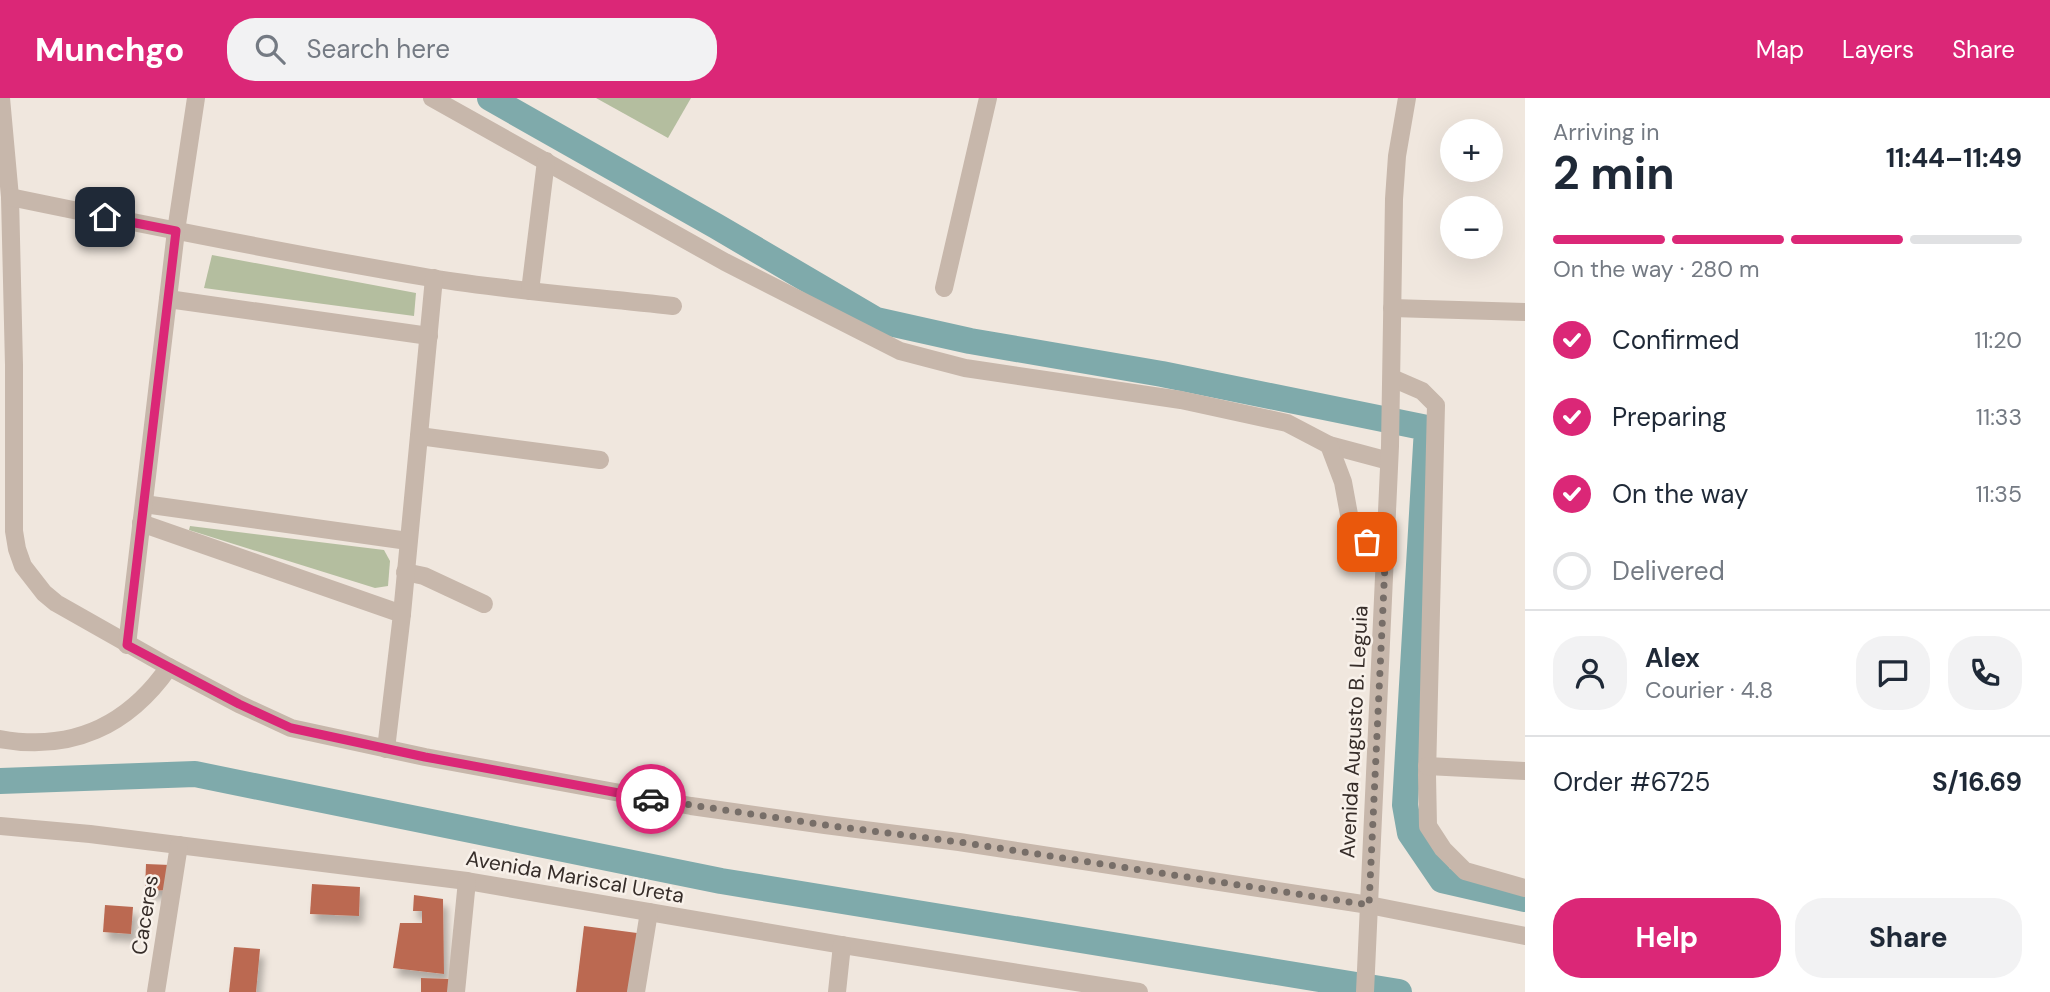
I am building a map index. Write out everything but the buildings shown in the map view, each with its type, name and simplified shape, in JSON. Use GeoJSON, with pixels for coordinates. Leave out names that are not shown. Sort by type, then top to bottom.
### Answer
{"type":"FeatureCollection","features":[{"type":"Feature","properties":{"kind":"street"},"geometry":{"type":"LineString","coordinates":[[1,98],[10,197],[13,531],[17,549],[23,566],[44,593],[56,603],[127,645],[291,728],[386,749],[691,806],[959,842],[1369,905],[1525,936]]}},
{"type":"Feature","properties":{"kind":"street"},"geometry":{"type":"LineString","coordinates":[[127,645],[176,231],[196,98]]}},
{"type":"Feature","properties":{"kind":"street"},"geometry":{"type":"LineString","coordinates":[[432,98],[725,262],[900,351],[965,368],[1194,403],[1287,424],[1329,445],[1390,454]]}},
{"type":"Feature","properties":{"kind":"street"},"geometry":{"type":"LineString","coordinates":[[944,288],[988,98]]}},
{"type":"Feature","properties":{"kind":"street","name":"Avenida Augusto B. Leguia"},"geometry":{"type":"LineString","coordinates":[[1365,992],[1390,454],[1394,199],[1397,156],[1407,98]]}},
{"type":"Feature","properties":{"kind":"street"},"geometry":{"type":"LineString","coordinates":[[530,291],[546,161]]}},
{"type":"Feature","properties":{"kind":"street"},"geometry":{"type":"LineString","coordinates":[[10,197],[176,231],[434,278],[673,306]]}},
{"type":"Feature","properties":{"kind":"street"},"geometry":{"type":"LineString","coordinates":[[386,749],[402,614],[434,278]]}},
{"type":"Feature","properties":{"kind":"street"},"geometry":{"type":"LineString","coordinates":[[168,299],[429,336]]}},
{"type":"Feature","properties":{"kind":"street"},"geometry":{"type":"LineString","coordinates":[[1392,308],[1525,312]]}},
{"type":"Feature","properties":{"kind":"street"},"geometry":{"type":"LineString","coordinates":[[1392,378],[1422,391],[1436,405],[1427,766],[1428,826],[1443,849],[1465,871],[1525,888]]}},
{"type":"Feature","properties":{"kind":"street"},"geometry":{"type":"LineString","coordinates":[[419,436],[600,460]]}},
{"type":"Feature","properties":{"kind":"street"},"geometry":{"type":"LineString","coordinates":[[1329,445],[1343,482],[1350,520],[1385,564]]}},
{"type":"Feature","properties":{"kind":"street"},"geometry":{"type":"LineString","coordinates":[[144,504],[408,541]]}},
{"type":"Feature","properties":{"kind":"street"},"geometry":{"type":"LineString","coordinates":[[141,523],[402,614]]}},
{"type":"Feature","properties":{"kind":"street"},"geometry":{"type":"LineString","coordinates":[[405,572],[424,576],[484,604]]}},
{"type":"Feature","properties":{"kind":"street"},"geometry":{"type":"LineString","coordinates":[[0,739],[16,742],[60,741],[103,728],[140,703],[169,667]]}},
{"type":"Feature","properties":{"kind":"street"},"geometry":{"type":"LineString","coordinates":[[1427,766],[1525,771]]}},
{"type":"Feature","properties":{"kind":"street","name":"Avenida Mariscal Ureta"},"geometry":{"type":"LineString","coordinates":[[1,830],[90,834],[467,881],[842,945],[1061,986],[1139,992]]}},
{"type":"Feature","properties":{"kind":"street","name":"Caceres"},"geometry":{"type":"LineString","coordinates":[[156,992],[179,845]]}},
{"type":"Feature","properties":{"kind":"street"},"geometry":{"type":"LineString","coordinates":[[456,992],[467,881]]}},
{"type":"Feature","properties":{"kind":"street"},"geometry":{"type":"LineString","coordinates":[[636,992],[649,912]]}},
{"type":"Feature","properties":{"kind":"street"},"geometry":{"type":"LineString","coordinates":[[837,992],[842,945]]}},
{"type":"Feature","properties":{"kind":"green space"},"geometry":{"type":"Polygon","coordinates":[[[596,98],[691,98],[668,138],[596,98]]]}},
{"type":"Feature","properties":{"kind":"green space"},"geometry":{"type":"Polygon","coordinates":[[[212,255],[416,293],[414,316],[204,288],[212,255]]]}},
{"type":"Feature","properties":{"kind":"green space"},"geometry":{"type":"Polygon","coordinates":[[[190,526],[384,550],[390,561],[388,586],[375,588],[189,530],[190,526]]]}},
{"type":"Feature","properties":{"kind":"waterway"},"geometry":{"type":"LineString","coordinates":[[490,98],[876,320],[970,341],[1162,374],[1427,428],[1405,805],[1410,833],[1442,880],[1525,899]]}},
{"type":"Feature","properties":{"kind":"waterway"},"geometry":{"type":"LineString","coordinates":[[0,781],[195,774],[721,881],[1399,992]]}},
{"type":"Feature","properties":{"kind":"way so far"},"geometry":{"type":"LineString","coordinates":[[651,799],[959,842],[1369,905],[1385,564],[1367,542]]}},
{"type":"Feature","properties":{"kind":"route"},"geometry":{"type":"LineString","coordinates":[[105,217],[176,231],[127,645],[291,728],[425,757],[651,799]]}}]}
